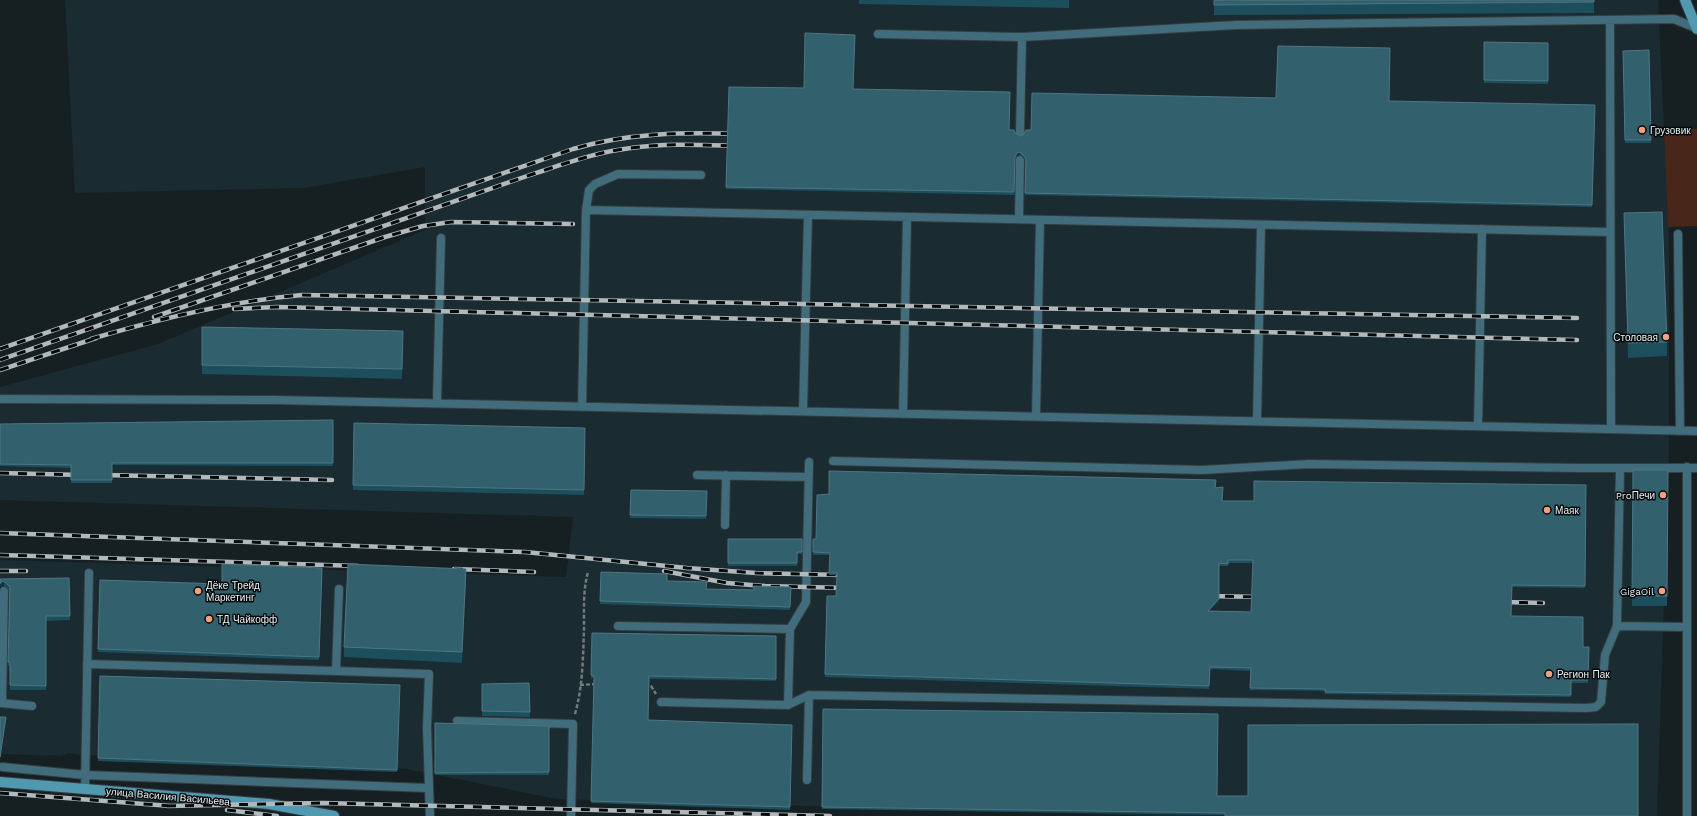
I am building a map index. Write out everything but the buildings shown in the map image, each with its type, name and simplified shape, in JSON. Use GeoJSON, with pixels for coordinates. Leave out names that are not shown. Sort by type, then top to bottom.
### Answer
{"type":"FeatureCollection","features":[{"type":"Feature","properties":{"kind":"main road"},"geometry":{"type":"LineString","coordinates":[[1685,0],[1696,28]]}},
{"type":"Feature","properties":{"kind":"main road","name":"улица Василия Васильева"},"geometry":{"type":"LineString","coordinates":[[0,782],[269,804],[334,816]]}},
{"type":"Feature","properties":{"kind":"lane"},"geometry":{"type":"LineString","coordinates":[[878,34],[1022,37],[1236,25],[1674,19],[1696,28]]}},
{"type":"Feature","properties":{"kind":"lane"},"geometry":{"type":"LineString","coordinates":[[1610,20],[1611,429]]}},
{"type":"Feature","properties":{"kind":"lane"},"geometry":{"type":"LineString","coordinates":[[1020,133],[1022,37]]}},
{"type":"Feature","properties":{"kind":"lane"},"geometry":{"type":"LineString","coordinates":[[1018,220],[1020,160]]}},
{"type":"Feature","properties":{"kind":"lane"},"geometry":{"type":"LineString","coordinates":[[582,407],[586,210],[589,190],[596,184],[618,174],[701,175]]}},
{"type":"Feature","properties":{"kind":"lane"},"geometry":{"type":"LineString","coordinates":[[586,210],[1610,232]]}},
{"type":"Feature","properties":{"kind":"lane"},"geometry":{"type":"LineString","coordinates":[[803,411],[808,215]]}},
{"type":"Feature","properties":{"kind":"lane"},"geometry":{"type":"LineString","coordinates":[[903,414],[907,217]]}},
{"type":"Feature","properties":{"kind":"lane"},"geometry":{"type":"LineString","coordinates":[[1036,416],[1040,220]]}},
{"type":"Feature","properties":{"kind":"lane"},"geometry":{"type":"LineString","coordinates":[[1257,421],[1261,225]]}},
{"type":"Feature","properties":{"kind":"lane"},"geometry":{"type":"LineString","coordinates":[[1478,426],[1482,229]]}},
{"type":"Feature","properties":{"kind":"lane"},"geometry":{"type":"LineString","coordinates":[[1678,234],[1680,431]]}},
{"type":"Feature","properties":{"kind":"lane"},"geometry":{"type":"LineString","coordinates":[[437,403],[441,238]]}},
{"type":"Feature","properties":{"kind":"lane"},"geometry":{"type":"LineString","coordinates":[[0,399],[276,400],[437,403],[1697,431]]}},
{"type":"Feature","properties":{"kind":"lane"},"geometry":{"type":"LineString","coordinates":[[833,461],[1202,470],[1309,464],[1697,468]]}},
{"type":"Feature","properties":{"kind":"lane"},"geometry":{"type":"LineString","coordinates":[[788,705],[790,630],[806,602],[809,462]]}},
{"type":"Feature","properties":{"kind":"lane"},"geometry":{"type":"LineString","coordinates":[[1687,467],[1687,816]]}},
{"type":"Feature","properties":{"kind":"lane"},"geometry":{"type":"LineString","coordinates":[[662,702],[788,705],[809,695],[1596,707],[1601,702],[1605,655],[1617,626],[1620,468]]}},
{"type":"Feature","properties":{"kind":"lane"},"geometry":{"type":"LineString","coordinates":[[697,475],[808,477]]}},
{"type":"Feature","properties":{"kind":"lane"},"geometry":{"type":"LineString","coordinates":[[725,525],[726,475]]}},
{"type":"Feature","properties":{"kind":"lane"},"geometry":{"type":"LineString","coordinates":[[85,789],[89,573]]}},
{"type":"Feature","properties":{"kind":"lane"},"geometry":{"type":"LineString","coordinates":[[336,671],[339,589]]}},
{"type":"Feature","properties":{"kind":"lane"},"geometry":{"type":"LineString","coordinates":[[4,591],[1,703],[32,706]]}},
{"type":"Feature","properties":{"kind":"lane"},"geometry":{"type":"LineString","coordinates":[[618,626],[790,630]]}},
{"type":"Feature","properties":{"kind":"lane"},"geometry":{"type":"LineString","coordinates":[[1617,626],[1686,627]]}},
{"type":"Feature","properties":{"kind":"lane"},"geometry":{"type":"LineString","coordinates":[[87,664],[429,674],[427,728],[430,816]]}},
{"type":"Feature","properties":{"kind":"lane"},"geometry":{"type":"LineString","coordinates":[[807,780],[809,695]]}},
{"type":"Feature","properties":{"kind":"lane"},"geometry":{"type":"LineString","coordinates":[[457,721],[573,724],[572,816]]}},
{"type":"Feature","properties":{"kind":"lane"},"geometry":{"type":"LineString","coordinates":[[2,767],[85,775],[428,788]]}},
{"type":"Feature","properties":{"kind":"path"},"geometry":{"type":"LineString","coordinates":[[573,724],[579,702],[583,643],[584,585],[588,572]]}},
{"type":"Feature","properties":{"kind":"path"},"geometry":{"type":"LineString","coordinates":[[580,686],[599,684]]}},
{"type":"Feature","properties":{"kind":"path"},"geometry":{"type":"LineString","coordinates":[[644,685],[651,686],[662,702]]}},
{"type":"Feature","properties":{"kind":"shaded area"},"geometry":{"type":"Polygon","coordinates":[[[65,0],[1658,0],[1669,232],[1669,450],[1657,816],[1156,816],[557,799],[407,769],[221,762],[82,755],[69,753],[61,756],[0,754],[0,560],[566,577],[573,517],[0,500],[0,387],[158,344],[425,230],[425,167],[303,188],[75,193],[65,0]]]}},
{"type":"Feature","properties":{"kind":"shaded area"},"geometry":{"type":"Polygon","coordinates":[[[1664,128],[1697,129],[1697,226],[1668,227],[1664,128]]]}},
{"type":"Feature","properties":{"kind":"railway"},"geometry":{"type":"LineString","coordinates":[[0,349],[573,149],[614,140],[655,135],[697,133],[739,134]]}},
{"type":"Feature","properties":{"kind":"railway"},"geometry":{"type":"LineString","coordinates":[[0,360],[530,175],[580,159],[605,152],[644,146],[738,146]]}},
{"type":"Feature","properties":{"kind":"railway"},"geometry":{"type":"LineString","coordinates":[[154,317],[385,237],[423,226],[451,222],[573,224]]}},
{"type":"Feature","properties":{"kind":"railway"},"geometry":{"type":"LineString","coordinates":[[91,339],[222,306],[302,295],[1577,318]]}},
{"type":"Feature","properties":{"kind":"railway"},"geometry":{"type":"LineString","coordinates":[[234,309],[277,307],[1577,340]]}},
{"type":"Feature","properties":{"kind":"railway"},"geometry":{"type":"LineString","coordinates":[[0,370],[96,338]]}},
{"type":"Feature","properties":{"kind":"railway"},"geometry":{"type":"LineString","coordinates":[[0,473],[82,475]]}},
{"type":"Feature","properties":{"kind":"railway"},"geometry":{"type":"LineString","coordinates":[[102,475],[332,480]]}},
{"type":"Feature","properties":{"kind":"railway"},"geometry":{"type":"LineString","coordinates":[[0,533],[525,552],[687,568],[756,573],[841,575]]}},
{"type":"Feature","properties":{"kind":"railway"},"geometry":{"type":"LineString","coordinates":[[0,555],[358,566]]}},
{"type":"Feature","properties":{"kind":"railway"},"geometry":{"type":"LineString","coordinates":[[454,569],[534,572]]}},
{"type":"Feature","properties":{"kind":"railway"},"geometry":{"type":"LineString","coordinates":[[0,571],[26,571]]}},
{"type":"Feature","properties":{"kind":"railway"},"geometry":{"type":"LineString","coordinates":[[664,571],[727,583],[765,586],[847,588]]}},
{"type":"Feature","properties":{"kind":"railway"},"geometry":{"type":"LineString","coordinates":[[1207,596],[1263,597]]}},
{"type":"Feature","properties":{"kind":"railway"},"geometry":{"type":"LineString","coordinates":[[1501,602],[1543,603]]}},
{"type":"Feature","properties":{"kind":"railway"},"geometry":{"type":"LineString","coordinates":[[0,793],[171,806]]}},
{"type":"Feature","properties":{"kind":"railway"},"geometry":{"type":"LineString","coordinates":[[167,806],[323,803],[830,816]]}},
{"type":"Feature","properties":{"kind":"railway"},"geometry":{"type":"LineString","coordinates":[[227,810],[277,816]]}},
{"type":"Feature","properties":{"kind":"place","name":"Грузовик"},"geometry":{"type":"Point","coordinates":[1642,130]}},
{"type":"Feature","properties":{"kind":"place","name":"Столовая"},"geometry":{"type":"Point","coordinates":[1666,337]}},
{"type":"Feature","properties":{"kind":"place","name":"ProПечи"},"geometry":{"type":"Point","coordinates":[1663,495]}},
{"type":"Feature","properties":{"kind":"place","name":"Маяк"},"geometry":{"type":"Point","coordinates":[1547,510]}},
{"type":"Feature","properties":{"kind":"place","name":"Дёке Трейд Маркетинг"},"geometry":{"type":"Point","coordinates":[198,591]}},
{"type":"Feature","properties":{"kind":"place","name":"GigaOil"},"geometry":{"type":"Point","coordinates":[1662,591]}},
{"type":"Feature","properties":{"kind":"place","name":"ТД Чайкофф"},"geometry":{"type":"Point","coordinates":[209,619]}},
{"type":"Feature","properties":{"kind":"place","name":"Регион Пак"},"geometry":{"type":"Point","coordinates":[1549,674]}}]}
